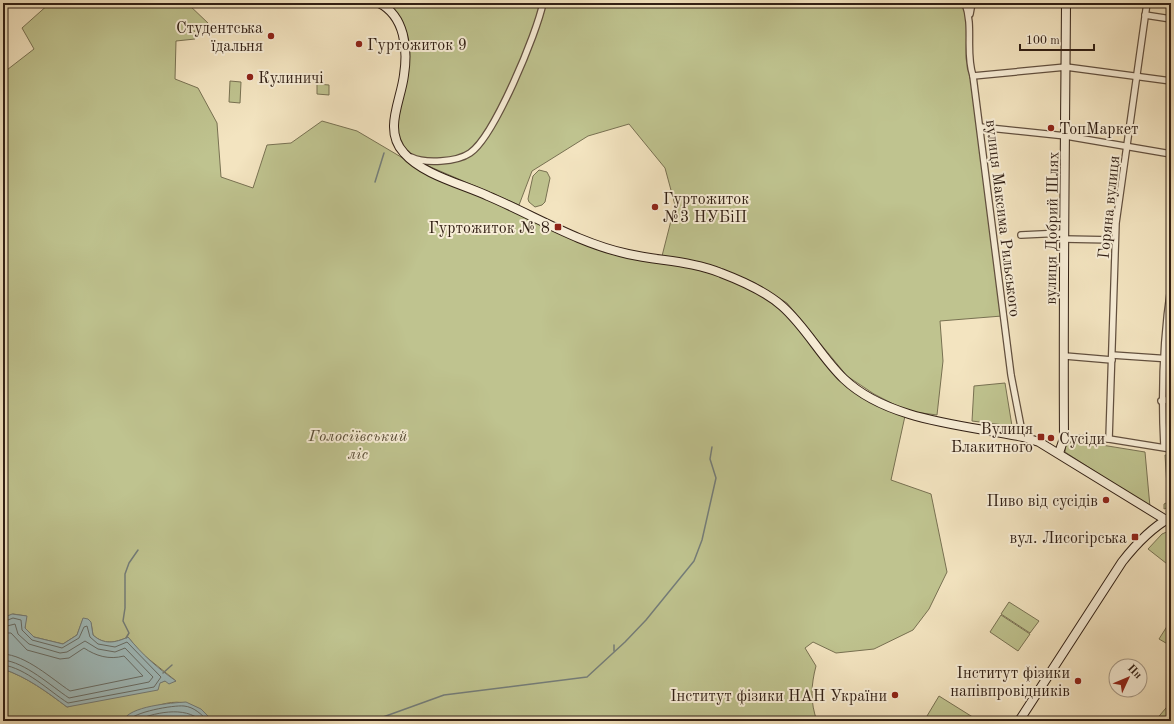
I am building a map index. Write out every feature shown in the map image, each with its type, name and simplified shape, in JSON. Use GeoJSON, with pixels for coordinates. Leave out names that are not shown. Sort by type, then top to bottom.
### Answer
{"type":"FeatureCollection","features":[{"type":"Feature","properties":{"kind":"street"},"geometry":{"type":"LineString","coordinates":[[379,3],[388,8],[401,25],[405,45],[404,75],[394,115],[395,141],[404,153],[418,166],[490,196],[589,243],[628,254],[693,265],[719,272],[754,288],[782,306],[844,379],[872,398],[906,414],[1023,436],[1043,444],[1169,520],[1140,540],[1122,562],[1020,721]]}},
{"type":"Feature","properties":{"kind":"street"},"geometry":{"type":"LineString","coordinates":[[404,153],[417,160],[444,161],[470,154],[491,130],[527,51],[543,3]]}},
{"type":"Feature","properties":{"kind":"street","name":"вулиця Максима Рильського"},"geometry":{"type":"LineString","coordinates":[[965,3],[970,16],[970,62],[980,127],[1011,374],[1023,436]]}},
{"type":"Feature","properties":{"kind":"street"},"geometry":{"type":"LineString","coordinates":[[970,16],[972,3]]}},
{"type":"Feature","properties":{"kind":"street","name":"вулиця Добрий Шлях"},"geometry":{"type":"LineString","coordinates":[[1059,453],[1064,438],[1065,356],[1063,236],[1066,136],[1066,3]]}},
{"type":"Feature","properties":{"kind":"street","name":"Горяна вулиця"},"geometry":{"type":"LineString","coordinates":[[1109,439],[1115,240],[1147,3]]}},
{"type":"Feature","properties":{"kind":"street"},"geometry":{"type":"LineString","coordinates":[[1145,15],[1171,19]]}},
{"type":"Feature","properties":{"kind":"street"},"geometry":{"type":"LineString","coordinates":[[973,76],[1066,67],[1171,81]]}},
{"type":"Feature","properties":{"kind":"street"},"geometry":{"type":"LineString","coordinates":[[980,127],[1066,136],[1171,154]]}},
{"type":"Feature","properties":{"kind":"street"},"geometry":{"type":"LineString","coordinates":[[1021,235],[1063,236],[1115,240]]}},
{"type":"Feature","properties":{"kind":"street"},"geometry":{"type":"LineString","coordinates":[[1164,446],[1161,401],[1163,358],[1171,286]]}},
{"type":"Feature","properties":{"kind":"street"},"geometry":{"type":"LineString","coordinates":[[1065,356],[1171,358]]}},
{"type":"Feature","properties":{"kind":"street"},"geometry":{"type":"LineString","coordinates":[[1161,401],[1171,399]]}},
{"type":"Feature","properties":{"kind":"street"},"geometry":{"type":"LineString","coordinates":[[1064,438],[1109,439],[1171,448]]}},
{"type":"Feature","properties":{"kind":"green space","name":"Голосіївський ліс"},"geometry":{"type":"Polygon","coordinates":[[[50,3],[187,3],[209,24],[193,32],[195,39],[176,41],[175,79],[198,88],[217,123],[221,177],[253,188],[267,145],[291,143],[322,121],[357,131],[418,167],[589,245],[693,266],[753,289],[781,306],[843,380],[905,416],[891,480],[931,494],[947,572],[929,609],[913,630],[874,649],[836,653],[813,642],[805,648],[816,666],[813,680],[812,700],[817,721],[213,721],[202,711],[192,705],[172,702],[125,717],[123,721],[3,721],[3,669],[29,681],[67,707],[165,681],[176,681],[140,652],[128,637],[119,641],[105,642],[93,635],[91,623],[83,619],[77,635],[63,644],[34,637],[25,628],[26,616],[13,614],[3,618],[3,73],[34,49],[22,28],[50,3]]]}},
{"type":"Feature","properties":{"kind":"green space"},"geometry":{"type":"Polygon","coordinates":[[[383,3],[963,3],[966,11],[971,77],[1002,316],[940,321],[943,361],[937,415],[907,411],[874,394],[847,376],[787,303],[755,283],[720,268],[693,261],[662,256],[675,205],[665,168],[629,124],[588,136],[532,171],[519,205],[412,159],[397,141],[396,115],[407,45],[383,3]]]}},
{"type":"Feature","properties":{"kind":"green space"},"geometry":{"type":"Polygon","coordinates":[[[230,81],[241,82],[240,103],[229,102],[230,81]]]}},
{"type":"Feature","properties":{"kind":"green space"},"geometry":{"type":"Polygon","coordinates":[[[317,84],[329,85],[329,95],[317,94],[317,84]]]}},
{"type":"Feature","properties":{"kind":"green space"},"geometry":{"type":"Polygon","coordinates":[[[539,170],[547,172],[550,178],[545,202],[542,205],[535,207],[529,202],[528,199],[533,176],[539,170]]]}},
{"type":"Feature","properties":{"kind":"green space"},"geometry":{"type":"Polygon","coordinates":[[[1005,383],[1012,426],[972,421],[974,386],[1005,383]]]}},
{"type":"Feature","properties":{"kind":"green space"},"geometry":{"type":"Polygon","coordinates":[[[1083,442],[1145,452],[1150,507],[1065,452],[1066,443],[1083,442]]]}},
{"type":"Feature","properties":{"kind":"green space"},"geometry":{"type":"Polygon","coordinates":[[[1165,455],[1171,455],[1171,506],[1164,509],[1164,504],[1168,502],[1165,455]]]}},
{"type":"Feature","properties":{"kind":"green space"},"geometry":{"type":"Polygon","coordinates":[[[1171,530],[1171,567],[1148,549],[1162,534],[1171,530]]]}},
{"type":"Feature","properties":{"kind":"green space"},"geometry":{"type":"Polygon","coordinates":[[[1009,602],[1039,621],[1030,633],[1001,614],[1009,602]]]}},
{"type":"Feature","properties":{"kind":"green space"},"geometry":{"type":"Polygon","coordinates":[[[1001,615],[1030,634],[1018,651],[990,632],[1001,615]]]}},
{"type":"Feature","properties":{"kind":"green space"},"geometry":{"type":"Polygon","coordinates":[[[1171,620],[1171,646],[1159,639],[1171,620]]]}},
{"type":"Feature","properties":{"kind":"green space"},"geometry":{"type":"Polygon","coordinates":[[[939,696],[979,721],[924,721],[939,696]]]}},
{"type":"Feature","properties":{"kind":"green space"},"geometry":{"type":"Polygon","coordinates":[[[1171,702],[1171,721],[1155,721],[1171,702]]]}},
{"type":"Feature","properties":{"kind":"water"},"geometry":{"type":"Polygon","coordinates":[[[12,614],[27,616],[25,628],[34,637],[63,644],[77,635],[83,618],[88,619],[91,622],[93,635],[97,638],[105,642],[114,642],[128,637],[162,671],[176,681],[169,684],[165,681],[160,683],[158,690],[67,707],[29,681],[3,669],[3,618],[12,614]]]}},
{"type":"Feature","properties":{"kind":"water"},"geometry":{"type":"Polygon","coordinates":[[[186,702],[201,709],[213,721],[123,721],[133,712],[151,706],[186,702]]]}},
{"type":"Feature","properties":{"kind":"waterway"},"geometry":{"type":"LineString","coordinates":[[375,182],[384,153]]}},
{"type":"Feature","properties":{"kind":"waterway"},"geometry":{"type":"LineString","coordinates":[[372,721],[444,695],[587,677],[625,642],[646,620],[694,561],[702,540],[716,478],[710,459],[712,447]]}},
{"type":"Feature","properties":{"kind":"waterway"},"geometry":{"type":"LineString","coordinates":[[126,638],[129,633],[123,621],[125,608],[125,574],[129,563],[138,550]]}},
{"type":"Feature","properties":{"kind":"waterway"},"geometry":{"type":"LineString","coordinates":[[614,645],[614,651]]}},
{"type":"Feature","properties":{"kind":"waterway"},"geometry":{"type":"LineString","coordinates":[[163,673],[172,665]]}},
{"type":"Feature","properties":{"kind":"place","name":"Студентська їдальня"},"geometry":{"type":"Point","coordinates":[271,36]}},
{"type":"Feature","properties":{"kind":"place","name":"Гуртожиток 9"},"geometry":{"type":"Point","coordinates":[359,44]}},
{"type":"Feature","properties":{"kind":"place","name":"Кулиничі"},"geometry":{"type":"Point","coordinates":[250,77]}},
{"type":"Feature","properties":{"kind":"place","name":"ТопМаркет"},"geometry":{"type":"Point","coordinates":[1051,128]}},
{"type":"Feature","properties":{"kind":"place","name":"Гуртожиток №3 НУБіП"},"geometry":{"type":"Point","coordinates":[655,207]}},
{"type":"Feature","properties":{"kind":"place","name":"Гуртожиток № 8"},"geometry":{"type":"Point","coordinates":[558,227]}},
{"type":"Feature","properties":{"kind":"place","name":"Вулиця Блакитного"},"geometry":{"type":"Point","coordinates":[1041,437]}},
{"type":"Feature","properties":{"kind":"place","name":"Сусіди"},"geometry":{"type":"Point","coordinates":[1051,438]}},
{"type":"Feature","properties":{"kind":"place","name":"Пиво від сусідів"},"geometry":{"type":"Point","coordinates":[1106,500]}},
{"type":"Feature","properties":{"kind":"place","name":"вул. Лисогірська"},"geometry":{"type":"Point","coordinates":[1135,537]}},
{"type":"Feature","properties":{"kind":"place","name":"Інститут фізики напівпровідників"},"geometry":{"type":"Point","coordinates":[1078,681]}},
{"type":"Feature","properties":{"kind":"place","name":"Інститут фізики НАН України"},"geometry":{"type":"Point","coordinates":[895,695]}}]}
